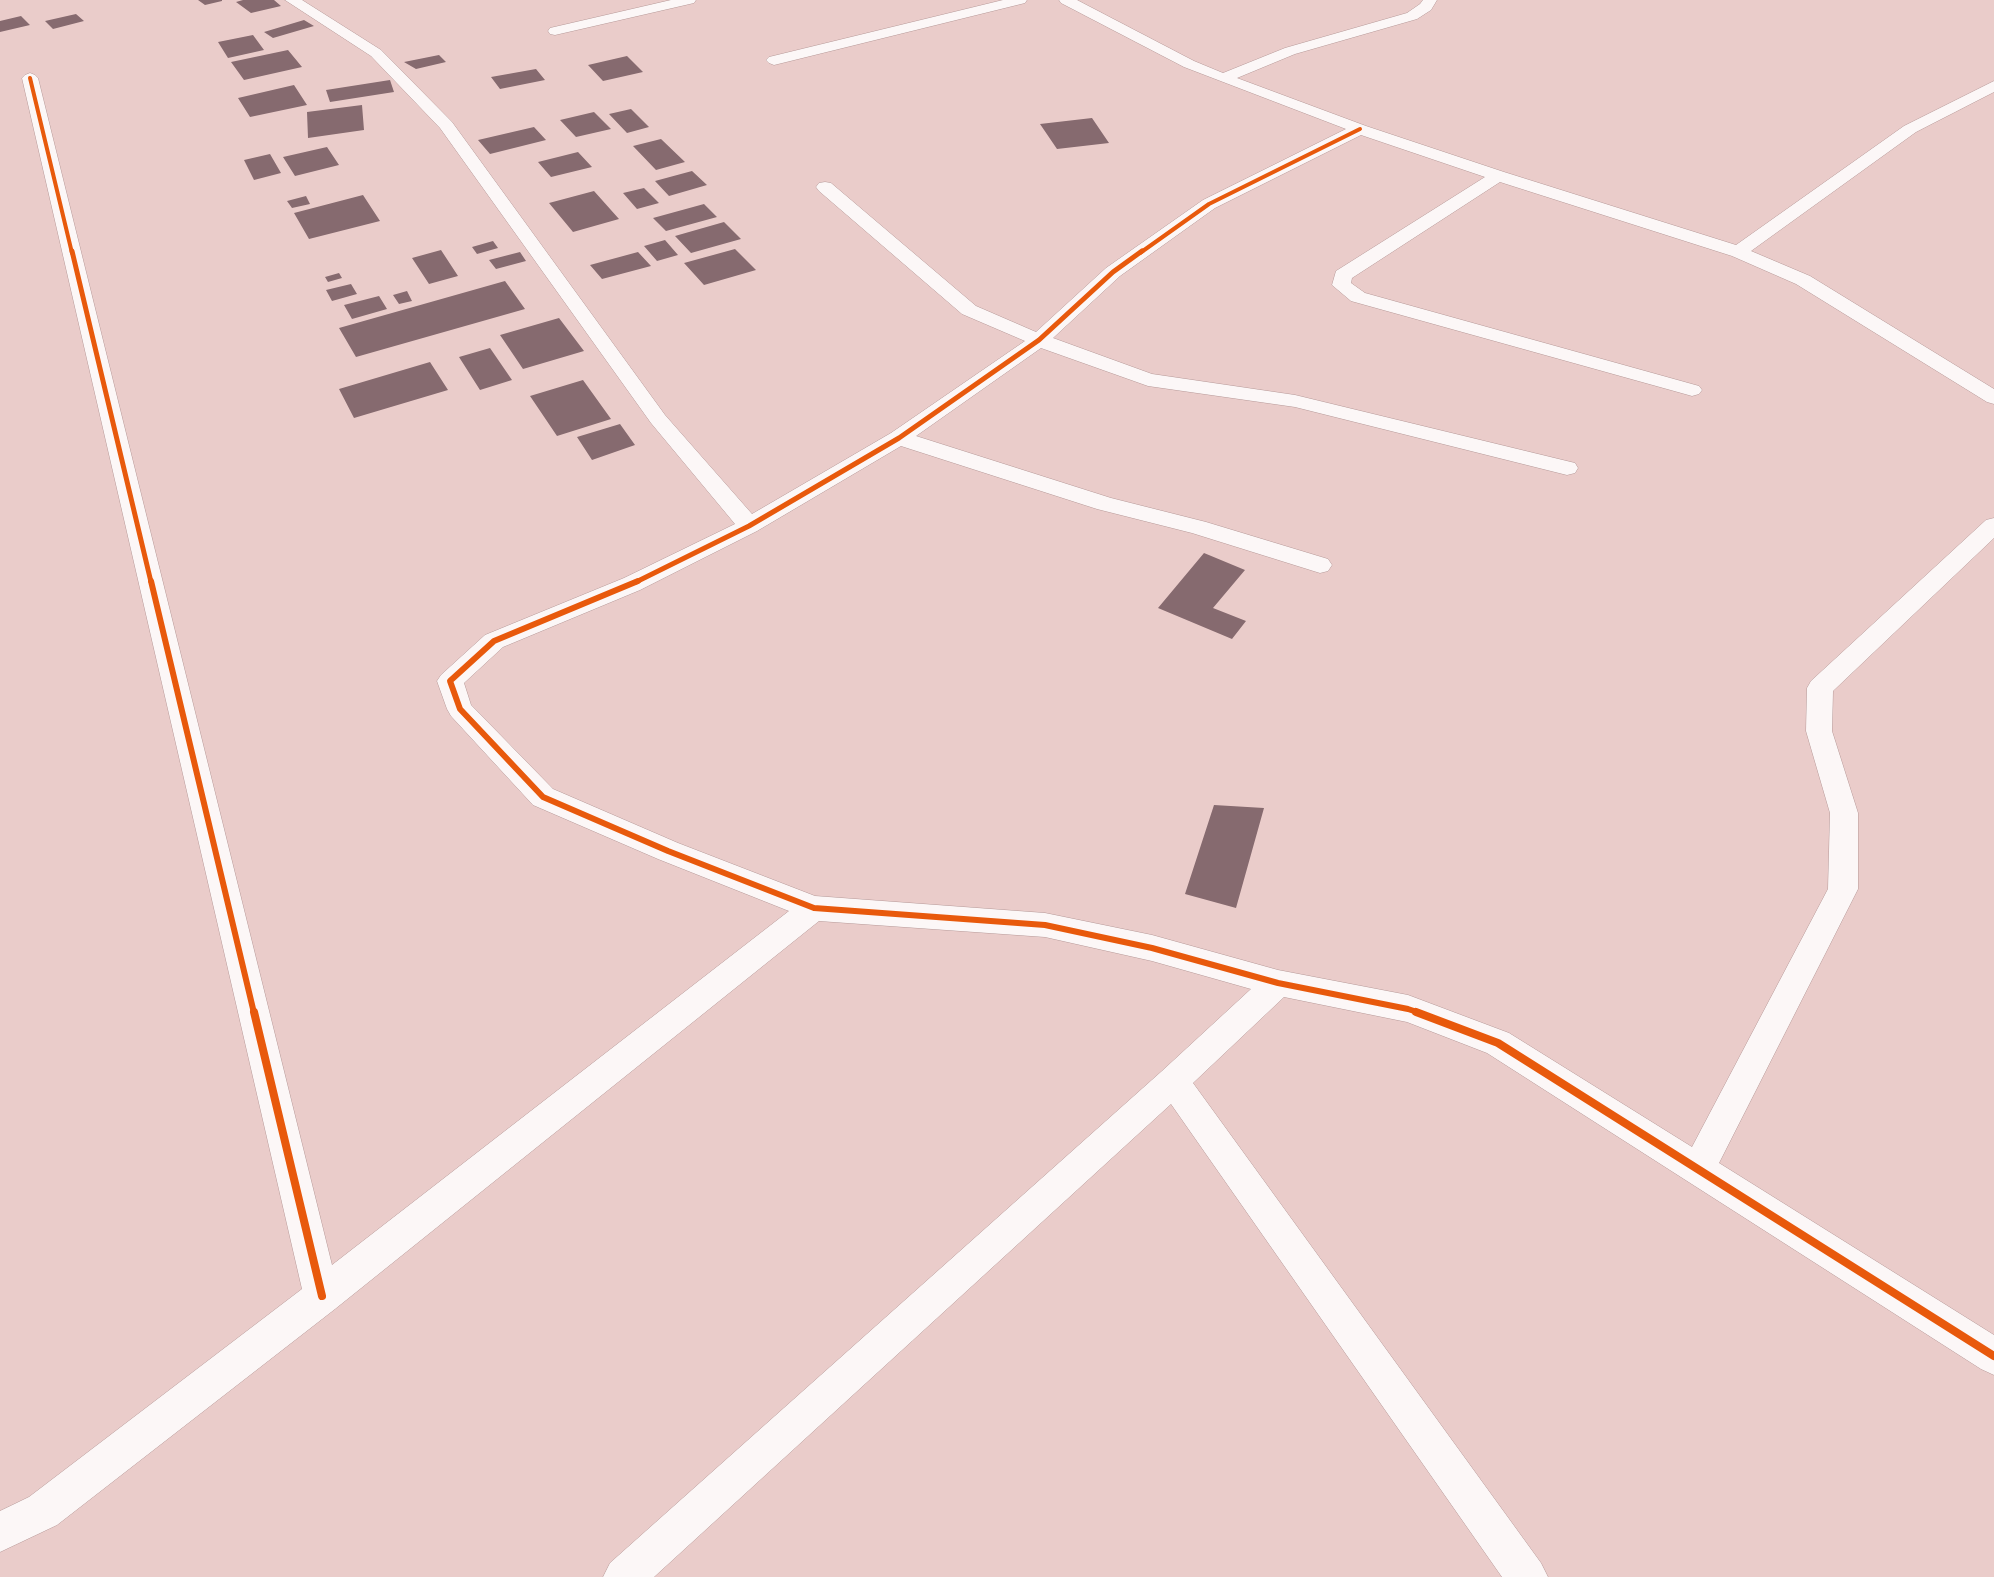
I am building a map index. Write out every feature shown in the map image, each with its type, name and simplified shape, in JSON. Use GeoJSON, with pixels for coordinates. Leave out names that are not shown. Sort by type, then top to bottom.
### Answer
{"type":"FeatureCollection","features":[{"type":"Feature","properties":{"kind":"street"},"geometry":{"type":"LineString","coordinates":[[292,0],[376,53],[446,125],[658,419],[749,526]]}},
{"type":"Feature","properties":{"kind":"street"},"geometry":{"type":"LineString","coordinates":[[555,31],[689,0]]}},
{"type":"Feature","properties":{"kind":"street"},"geometry":{"type":"LineString","coordinates":[[774,60],[1020,0]]}},
{"type":"Feature","properties":{"kind":"street"},"geometry":{"type":"LineString","coordinates":[[1066,0],[1189,64],[1223,78],[1360,129],[1498,176],[1738,252],[1803,280],[1994,398]]}},
{"type":"Feature","properties":{"kind":"street"},"geometry":{"type":"LineString","coordinates":[[1223,78],[1290,51],[1412,16],[1426,7],[1430,0]]}},
{"type":"Feature","properties":{"kind":"street"},"geometry":{"type":"LineString","coordinates":[[30,78],[322,1296]]}},
{"type":"Feature","properties":{"kind":"street"},"geometry":{"type":"LineString","coordinates":[[1738,252],[1910,130],[1994,86]]}},
{"type":"Feature","properties":{"kind":"street"},"geometry":{"type":"LineString","coordinates":[[1360,129],[1209,204],[1113,272],[1039,340],[899,438],[749,526],[632,584],[494,640],[450,681],[460,710],[543,797],[668,851],[814,908],[1045,925],[1152,948],[1278,982],[1408,1009],[1498,1044],[1994,1356]]}},
{"type":"Feature","properties":{"kind":"street"},"geometry":{"type":"LineString","coordinates":[[1498,176],[1343,275],[1341,285],[1358,297],[1692,390]]}},
{"type":"Feature","properties":{"kind":"street"},"geometry":{"type":"LineString","coordinates":[[825,187],[969,310],[1039,340],[1148,380],[1295,402],[1567,468]]}},
{"type":"Feature","properties":{"kind":"street"},"geometry":{"type":"LineString","coordinates":[[899,438],[1105,504],[1198,527],[1320,565]]}},
{"type":"Feature","properties":{"kind":"street"},"geometry":{"type":"LineString","coordinates":[[1698,1169],[1843,889],[1844,813],[1819,731],[1820,688],[1994,525]]}},
{"type":"Feature","properties":{"kind":"street"},"geometry":{"type":"LineString","coordinates":[[0,1532],[44,1511],[322,1296],[814,908]]}},
{"type":"Feature","properties":{"kind":"street"},"geometry":{"type":"LineString","coordinates":[[624,1577],[1173,1081],[1278,982]]}},
{"type":"Feature","properties":{"kind":"street"},"geometry":{"type":"LineString","coordinates":[[1173,1081],[1528,1577]]}},
{"type":"Feature","properties":{"kind":"building"},"geometry":{"type":"Polygon","coordinates":[[[198,0],[222,0],[222,1],[205,5],[198,0]]]}},
{"type":"Feature","properties":{"kind":"building"},"geometry":{"type":"Polygon","coordinates":[[[243,0],[274,0],[281,6],[251,13],[236,2],[243,0]]]}},
{"type":"Feature","properties":{"kind":"building"},"geometry":{"type":"Polygon","coordinates":[[[76,14],[84,21],[53,29],[45,21],[76,14]]]}},
{"type":"Feature","properties":{"kind":"building"},"geometry":{"type":"Polygon","coordinates":[[[21,16],[30,25],[0,32],[0,21],[21,16]]]}},
{"type":"Feature","properties":{"kind":"building"},"geometry":{"type":"Polygon","coordinates":[[[304,20],[314,26],[273,38],[264,32],[304,20]]]}},
{"type":"Feature","properties":{"kind":"building"},"geometry":{"type":"Polygon","coordinates":[[[253,35],[264,50],[228,58],[218,42],[253,35]]]}},
{"type":"Feature","properties":{"kind":"building"},"geometry":{"type":"Polygon","coordinates":[[[288,50],[302,67],[244,80],[231,62],[288,50]]]}},
{"type":"Feature","properties":{"kind":"building"},"geometry":{"type":"Polygon","coordinates":[[[439,55],[446,62],[416,69],[404,62],[439,55]]]}},
{"type":"Feature","properties":{"kind":"building"},"geometry":{"type":"Polygon","coordinates":[[[627,56],[643,72],[603,81],[588,65],[627,56]]]}},
{"type":"Feature","properties":{"kind":"building"},"geometry":{"type":"Polygon","coordinates":[[[536,69],[545,80],[500,89],[491,77],[536,69]]]}},
{"type":"Feature","properties":{"kind":"building"},"geometry":{"type":"Polygon","coordinates":[[[390,80],[394,92],[330,102],[326,90],[390,80]]]}},
{"type":"Feature","properties":{"kind":"building"},"geometry":{"type":"Polygon","coordinates":[[[294,85],[307,105],[250,117],[238,98],[294,85]]]}},
{"type":"Feature","properties":{"kind":"building"},"geometry":{"type":"Polygon","coordinates":[[[362,105],[364,130],[308,138],[307,112],[362,105]]]}},
{"type":"Feature","properties":{"kind":"building"},"geometry":{"type":"Polygon","coordinates":[[[631,109],[649,127],[627,133],[609,114],[631,109]]]}},
{"type":"Feature","properties":{"kind":"building"},"geometry":{"type":"Polygon","coordinates":[[[594,112],[611,129],[576,137],[560,120],[594,112]]]}},
{"type":"Feature","properties":{"kind":"building"},"geometry":{"type":"Polygon","coordinates":[[[1092,118],[1109,143],[1057,149],[1040,124],[1092,118]]]}},
{"type":"Feature","properties":{"kind":"building"},"geometry":{"type":"Polygon","coordinates":[[[534,127],[546,140],[490,154],[478,140],[534,127]]]}},
{"type":"Feature","properties":{"kind":"building"},"geometry":{"type":"Polygon","coordinates":[[[661,139],[685,162],[656,170],[633,146],[661,139]]]}},
{"type":"Feature","properties":{"kind":"building"},"geometry":{"type":"Polygon","coordinates":[[[327,147],[339,165],[295,176],[283,157],[327,147]]]}},
{"type":"Feature","properties":{"kind":"building"},"geometry":{"type":"Polygon","coordinates":[[[578,152],[592,167],[551,177],[538,162],[578,152]]]}},
{"type":"Feature","properties":{"kind":"building"},"geometry":{"type":"Polygon","coordinates":[[[270,154],[281,173],[254,180],[244,160],[270,154]]]}},
{"type":"Feature","properties":{"kind":"building"},"geometry":{"type":"Polygon","coordinates":[[[692,171],[707,185],[669,196],[655,181],[692,171]]]}},
{"type":"Feature","properties":{"kind":"building"},"geometry":{"type":"Polygon","coordinates":[[[644,188],[659,203],[637,209],[623,193],[644,188]]]}},
{"type":"Feature","properties":{"kind":"building"},"geometry":{"type":"Polygon","coordinates":[[[594,191],[619,219],[573,232],[549,203],[594,191]]]}},
{"type":"Feature","properties":{"kind":"building"},"geometry":{"type":"Polygon","coordinates":[[[363,195],[380,221],[309,239],[294,213],[363,195]]]}},
{"type":"Feature","properties":{"kind":"building"},"geometry":{"type":"Polygon","coordinates":[[[306,196],[310,204],[292,208],[287,201],[306,196]]]}},
{"type":"Feature","properties":{"kind":"building"},"geometry":{"type":"Polygon","coordinates":[[[704,204],[717,217],[666,231],[653,218],[704,204]]]}},
{"type":"Feature","properties":{"kind":"building"},"geometry":{"type":"Polygon","coordinates":[[[724,222],[741,239],[691,253],[675,236],[724,222]]]}},
{"type":"Feature","properties":{"kind":"building"},"geometry":{"type":"Polygon","coordinates":[[[665,240],[678,255],[657,261],[644,246],[665,240]]]}},
{"type":"Feature","properties":{"kind":"building"},"geometry":{"type":"Polygon","coordinates":[[[493,241],[498,248],[477,254],[472,247],[493,241]]]}},
{"type":"Feature","properties":{"kind":"building"},"geometry":{"type":"Polygon","coordinates":[[[735,249],[756,270],[704,285],[684,263],[735,249]]]}},
{"type":"Feature","properties":{"kind":"building"},"geometry":{"type":"Polygon","coordinates":[[[441,250],[458,276],[429,284],[412,258],[441,250]]]}},
{"type":"Feature","properties":{"kind":"building"},"geometry":{"type":"Polygon","coordinates":[[[520,252],[526,261],[496,269],[489,260],[520,252]]]}},
{"type":"Feature","properties":{"kind":"building"},"geometry":{"type":"Polygon","coordinates":[[[638,252],[651,266],[602,279],[590,265],[638,252]]]}},
{"type":"Feature","properties":{"kind":"building"},"geometry":{"type":"Polygon","coordinates":[[[339,273],[342,278],[328,282],[325,277],[339,273]]]}},
{"type":"Feature","properties":{"kind":"building"},"geometry":{"type":"Polygon","coordinates":[[[505,281],[525,309],[356,357],[339,328],[505,281]]]}},
{"type":"Feature","properties":{"kind":"building"},"geometry":{"type":"Polygon","coordinates":[[[351,284],[357,294],[332,301],[326,290],[351,284]]]}},
{"type":"Feature","properties":{"kind":"building"},"geometry":{"type":"Polygon","coordinates":[[[407,291],[412,301],[399,304],[393,295],[407,291]]]}},
{"type":"Feature","properties":{"kind":"building"},"geometry":{"type":"Polygon","coordinates":[[[379,296],[387,309],[352,319],[344,305],[379,296]]]}},
{"type":"Feature","properties":{"kind":"building"},"geometry":{"type":"Polygon","coordinates":[[[559,318],[584,351],[523,369],[500,335],[559,318]]]}},
{"type":"Feature","properties":{"kind":"building"},"geometry":{"type":"Polygon","coordinates":[[[490,348],[512,380],[480,390],[459,357],[490,348]]]}},
{"type":"Feature","properties":{"kind":"building"},"geometry":{"type":"Polygon","coordinates":[[[430,362],[448,390],[354,418],[339,389],[430,362]]]}},
{"type":"Feature","properties":{"kind":"building"},"geometry":{"type":"Polygon","coordinates":[[[583,380],[611,419],[557,436],[530,396],[583,380]]]}},
{"type":"Feature","properties":{"kind":"building"},"geometry":{"type":"Polygon","coordinates":[[[620,424],[635,445],[592,460],[577,437],[620,424]]]}},
{"type":"Feature","properties":{"kind":"building"},"geometry":{"type":"Polygon","coordinates":[[[1204,553],[1245,570],[1213,608],[1246,621],[1232,639],[1158,608],[1204,553]]]}},
{"type":"Feature","properties":{"kind":"building"},"geometry":{"type":"Polygon","coordinates":[[[1214,805],[1264,808],[1236,908],[1185,894],[1214,805]]]}},
{"type":"Feature","properties":{"kind":"cycle path"},"geometry":{"type":"LineString","coordinates":[[30,78],[322,1296]]}},
{"type":"Feature","properties":{"kind":"cycle path"},"geometry":{"type":"LineString","coordinates":[[1360,129],[1209,204],[1113,272],[1039,340],[899,438],[749,526],[632,584],[494,641],[450,681],[460,709],[543,797],[668,851],[814,908],[1045,925],[1152,948],[1278,983],[1408,1009],[1498,1043],[1994,1356]]}}]}
